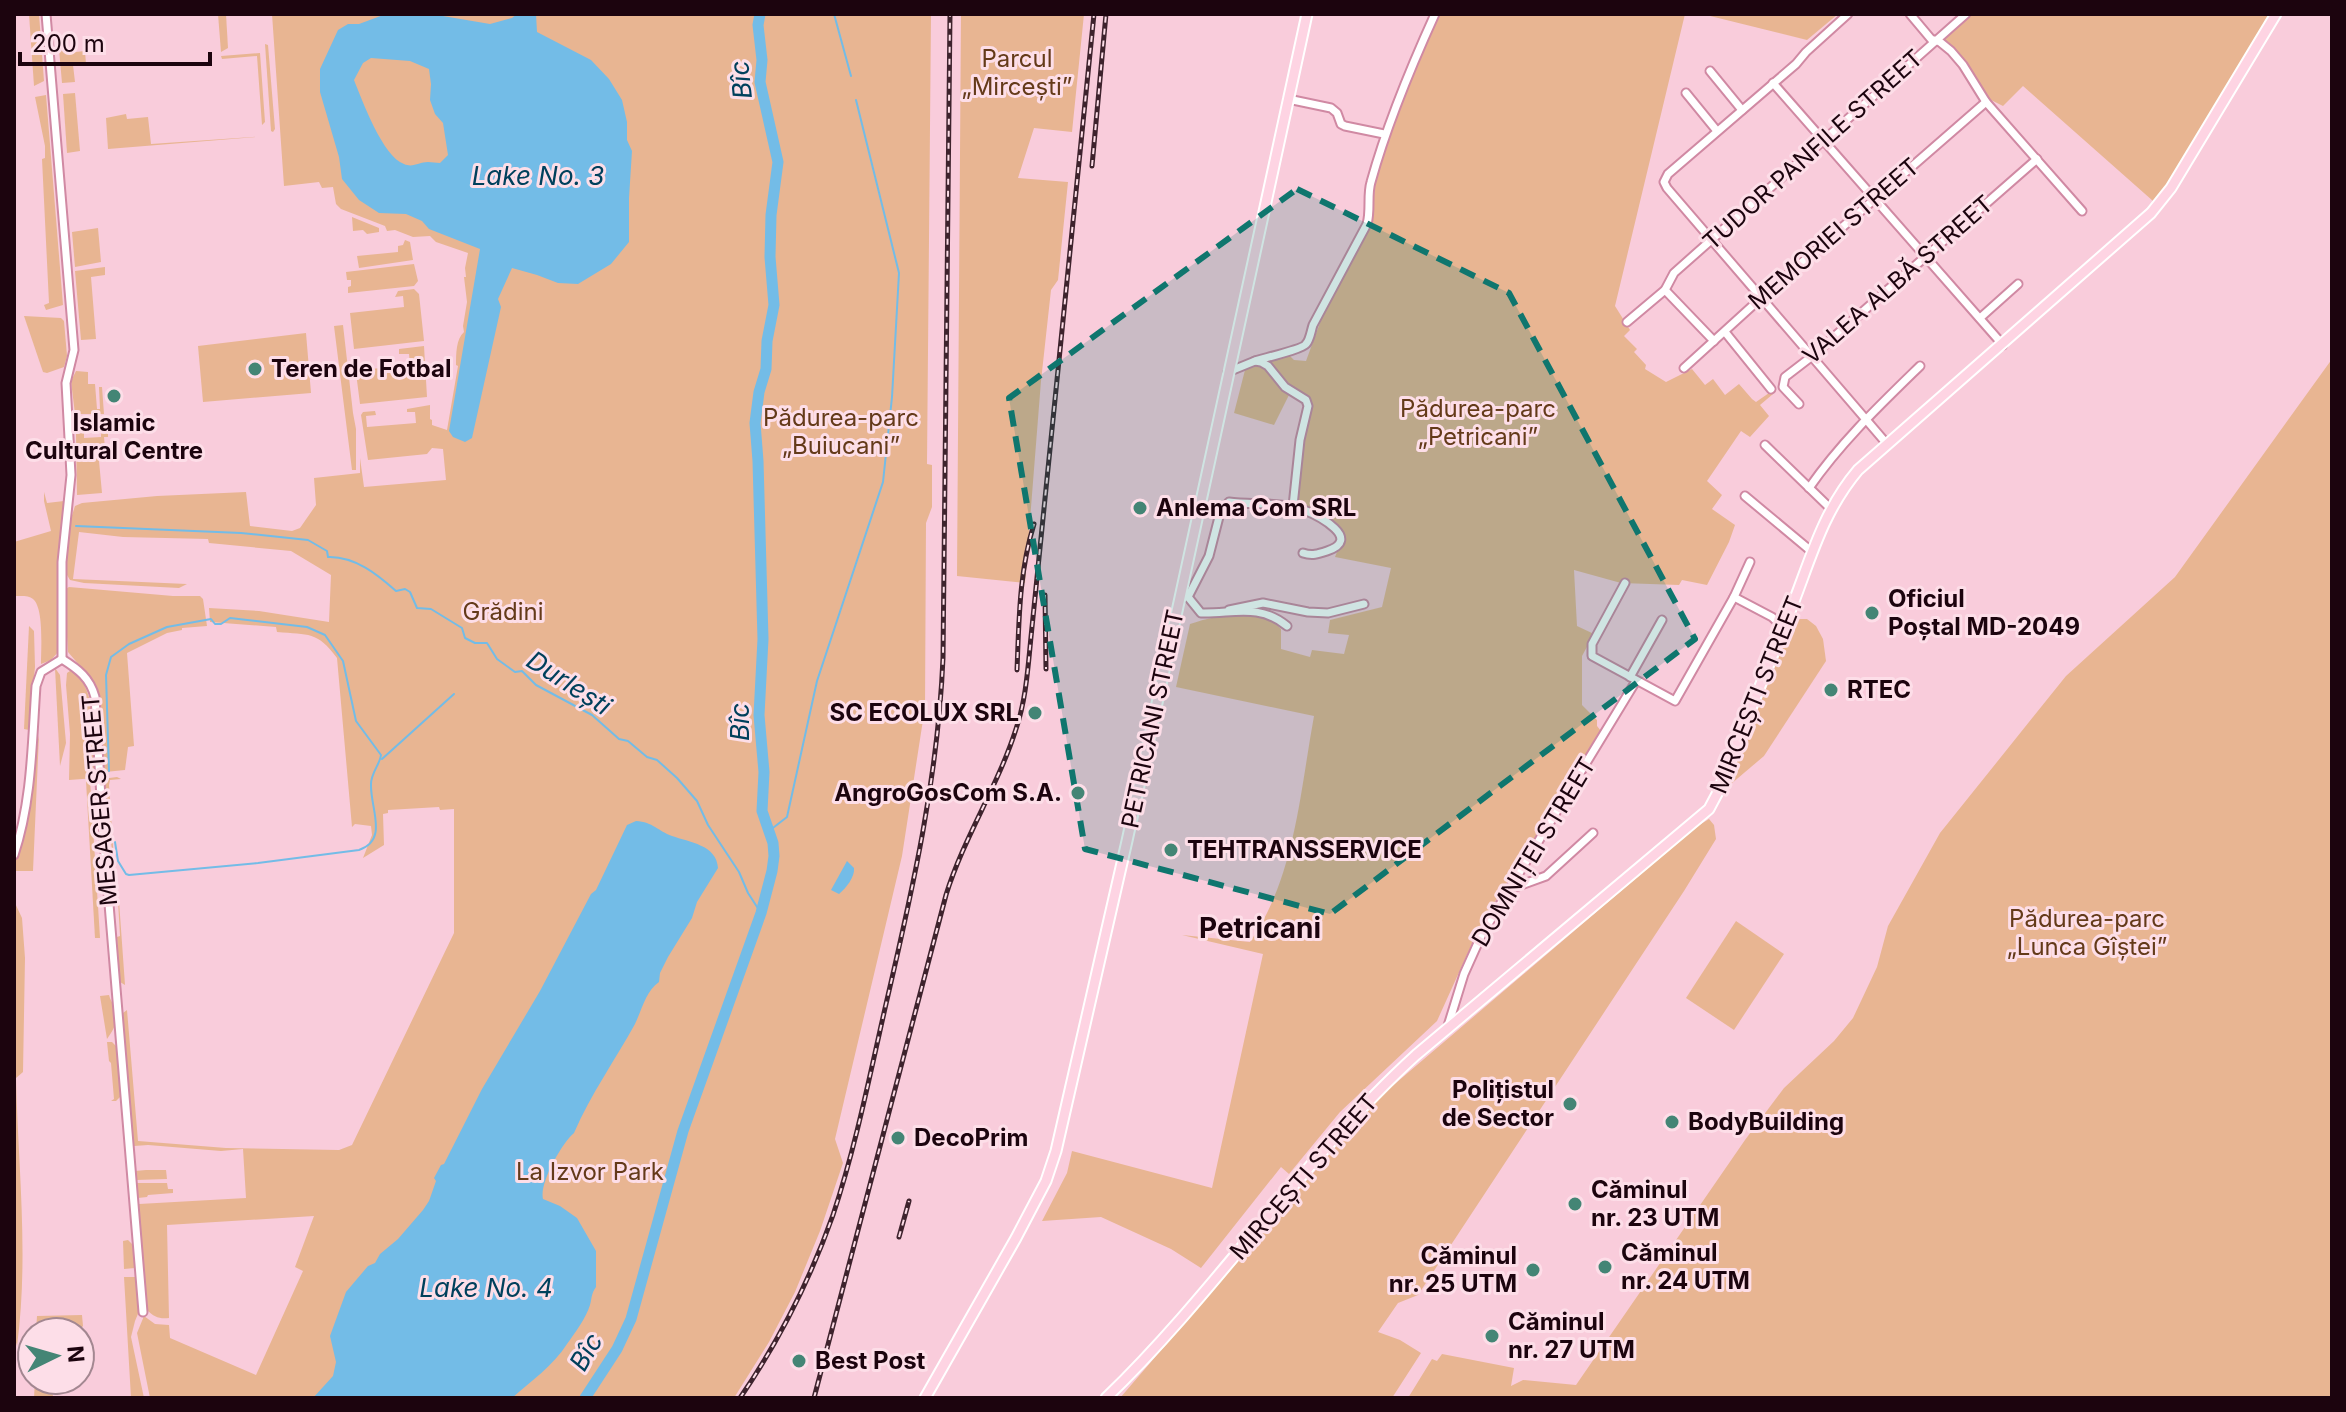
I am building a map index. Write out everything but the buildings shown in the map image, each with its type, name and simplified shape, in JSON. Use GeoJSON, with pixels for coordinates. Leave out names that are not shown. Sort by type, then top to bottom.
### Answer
{"type":"FeatureCollection","features":[{"type":"Feature","properties":{"kind":"main road","name":"PETRICANI STREET"},"geometry":{"type":"LineString","coordinates":[[925,1398],[1016,1238],[1046,1181],[1056,1151],[1184,597],[1228,372],[1307,14]]}},
{"type":"Feature","properties":{"kind":"main road","name":"MIRCEȘTI STREET"},"geometry":{"type":"LineString","coordinates":[[1106,1398],[1193,1306],[1338,1133],[1397,1072],[1709,809],[1830,508],[1858,470],[2140,225],[2160,204],[2276,14]]}},
{"type":"Feature","properties":{"kind":"street"},"geometry":{"type":"LineString","coordinates":[[14,855],[24,822],[28,792],[36,686],[41,672],[62,659],[62,562],[71,475],[66,383],[74,350],[46,14]]}},
{"type":"Feature","properties":{"kind":"street"},"geometry":{"type":"LineString","coordinates":[[1228,372],[1283,351],[1299,349],[1309,341],[1313,325],[1367,224],[1369,187],[1384,134],[1435,14]]}},
{"type":"Feature","properties":{"kind":"street"},"geometry":{"type":"LineString","coordinates":[[1848,14],[1664,179],[1667,188],[1710,240],[1887,444]]}},
{"type":"Feature","properties":{"kind":"street"},"geometry":{"type":"LineString","coordinates":[[1910,14],[1931,39],[1951,51],[1986,102],[2082,211]]}},
{"type":"Feature","properties":{"kind":"street","name":"TUDOR PANFILE STREET"},"geometry":{"type":"LineString","coordinates":[[1627,322],[1665,290],[1674,273],[1710,240],[1966,14]]}},
{"type":"Feature","properties":{"kind":"street"},"geometry":{"type":"LineString","coordinates":[[1710,71],[1742,110]]}},
{"type":"Feature","properties":{"kind":"street"},"geometry":{"type":"LineString","coordinates":[[1773,83],[2003,345]]}},
{"type":"Feature","properties":{"kind":"street"},"geometry":{"type":"LineString","coordinates":[[1686,93],[1717,131]]}},
{"type":"Feature","properties":{"kind":"street"},"geometry":{"type":"LineString","coordinates":[[1288,99],[1331,108],[1345,126],[1384,134]]}},
{"type":"Feature","properties":{"kind":"street","name":"MEMORIEI STREET"},"geometry":{"type":"LineString","coordinates":[[1684,368],[1986,102]]}},
{"type":"Feature","properties":{"kind":"street","name":"VALEA ALBĂ STREET"},"geometry":{"type":"LineString","coordinates":[[1799,404],[1785,390],[1782,384],[1785,377],[2037,159]]}},
{"type":"Feature","properties":{"kind":"street"},"geometry":{"type":"LineString","coordinates":[[1980,318],[2018,284]]}},
{"type":"Feature","properties":{"kind":"street"},"geometry":{"type":"LineString","coordinates":[[1665,290],[1714,341]]}},
{"type":"Feature","properties":{"kind":"street"},"geometry":{"type":"LineString","coordinates":[[1725,332],[1771,389]]}},
{"type":"Feature","properties":{"kind":"street"},"geometry":{"type":"LineString","coordinates":[[1255,361],[1268,366],[1285,387],[1306,400],[1308,406],[1300,440],[1293,506]]}},
{"type":"Feature","properties":{"kind":"street"},"geometry":{"type":"LineString","coordinates":[[1809,488],[1865,418],[1920,366]]}},
{"type":"Feature","properties":{"kind":"street"},"geometry":{"type":"LineString","coordinates":[[1765,445],[1830,508]]}},
{"type":"Feature","properties":{"kind":"street"},"geometry":{"type":"LineString","coordinates":[[1745,496],[1811,551]]}},
{"type":"Feature","properties":{"kind":"street"},"geometry":{"type":"LineString","coordinates":[[1303,553],[1318,555],[1335,549],[1341,542],[1341,535],[1325,520],[1293,506],[1229,502],[1220,513],[1209,556],[1184,597],[1201,613],[1263,603],[1328,613],[1364,604]]}},
{"type":"Feature","properties":{"kind":"street"},"geometry":{"type":"LineString","coordinates":[[1625,583],[1590,652],[1594,658],[1675,701],[1734,597],[1750,562]]}},
{"type":"Feature","properties":{"kind":"street"},"geometry":{"type":"LineString","coordinates":[[1734,597],[1772,617],[1784,628]]}},
{"type":"Feature","properties":{"kind":"street"},"geometry":{"type":"LineString","coordinates":[[1229,610],[1268,614],[1287,626]]}},
{"type":"Feature","properties":{"kind":"street","name":"DOMNIȚEI STREET"},"geometry":{"type":"LineString","coordinates":[[1447,1029],[1464,974],[1482,934],[1633,679],[1662,620]]}},
{"type":"Feature","properties":{"kind":"street","name":"MESAGER STREET"},"geometry":{"type":"LineString","coordinates":[[62,659],[84,675],[95,697],[104,845],[143,1312]]}},
{"type":"Feature","properties":{"kind":"street"},"geometry":{"type":"LineString","coordinates":[[1510,889],[1546,876],[1593,833]]}},
{"type":"Feature","properties":{"kind":"highlighted area"},"geometry":{"type":"Polygon","coordinates":[[[1297,189],[1509,293],[1695,639],[1330,914],[1085,849],[1009,398],[1297,189]]]}},
{"type":"Feature","properties":{"kind":"green space"},"geometry":{"type":"Polygon","coordinates":[[[29,14],[39,14],[44,81],[34,86],[29,14]]]}},
{"type":"Feature","properties":{"kind":"green space"},"geometry":{"type":"Polygon","coordinates":[[[218,14],[226,14],[228,48],[221,52],[218,14]]]}},
{"type":"Feature","properties":{"kind":"green space","name":"La Izvor Park"},"geometry":{"type":"Polygon","coordinates":[[[272,14],[931,14],[927,464],[932,465],[932,507],[926,523],[925,707],[902,856],[835,1139],[843,1163],[795,1292],[769,1342],[734,1398],[150,1398],[137,1333],[144,1316],[155,1324],[169,1325],[170,1338],[256,1375],[303,1271],[295,1267],[314,1216],[167,1225],[169,1318],[157,1317],[147,1310],[140,1250],[139,1204],[246,1198],[243,1149],[221,1151],[134,1146],[123,1013],[127,1010],[138,1141],[226,1148],[339,1150],[352,1145],[454,933],[454,809],[388,810],[383,814],[384,845],[363,858],[372,835],[371,826],[355,824],[352,827],[337,658],[324,643],[312,636],[277,632],[276,627],[210,622],[209,608],[259,611],[329,622],[331,575],[291,551],[209,543],[208,539],[123,537],[79,532],[73,579],[187,584],[179,588],[84,583],[70,580],[67,575],[67,531],[75,506],[82,503],[246,492],[250,526],[292,531],[300,528],[316,505],[314,478],[360,473],[360,458],[364,487],[446,480],[443,449],[432,448],[427,454],[368,460],[361,415],[375,411],[376,415],[366,416],[367,427],[416,423],[415,412],[407,412],[407,409],[430,405],[432,425],[447,430],[458,366],[457,347],[464,332],[467,302],[464,277],[468,253],[436,242],[430,236],[413,237],[395,230],[387,231],[385,226],[341,209],[336,204],[333,187],[322,188],[319,182],[284,186],[272,14]]]}},
{"type":"Feature","properties":{"kind":"green space","name":"Parcul „Mircești”"},"geometry":{"type":"Polygon","coordinates":[[[961,14],[1084,14],[1072,132],[1034,128],[1018,178],[1068,182],[1058,280],[1051,290],[1041,381],[1025,583],[957,576],[961,14]]]}},
{"type":"Feature","properties":{"kind":"green space","name":"Pădurea-parc „Petricani”"},"geometry":{"type":"Polygon","coordinates":[[[1439,14],[1685,14],[1615,306],[1630,330],[1624,336],[1637,349],[1634,352],[1646,365],[1645,369],[1666,382],[1692,369],[1705,385],[1713,379],[1725,395],[1739,384],[1756,402],[1769,393],[1773,394],[1760,405],[1769,416],[1750,437],[1741,431],[1707,481],[1722,495],[1712,509],[1735,525],[1707,585],[1682,580],[1679,585],[1621,583],[1574,570],[1577,626],[1594,634],[1582,656],[1582,705],[1597,720],[1601,731],[1480,926],[1437,1021],[1340,1112],[1289,1174],[1281,1167],[1201,1268],[1171,1249],[1101,1217],[1042,1221],[1067,1173],[1072,1151],[1212,1188],[1263,954],[1182,935],[1250,942],[1265,917],[1286,862],[1314,716],[1176,687],[1190,624],[1225,615],[1250,614],[1281,629],[1281,649],[1310,657],[1312,650],[1344,654],[1349,635],[1328,633],[1330,620],[1382,607],[1391,568],[1335,557],[1344,534],[1326,516],[1298,506],[1310,400],[1292,389],[1274,425],[1234,413],[1245,370],[1289,355],[1294,360],[1306,361],[1321,320],[1373,218],[1375,175],[1386,136],[1439,14]]]}},
{"type":"Feature","properties":{"kind":"green space"},"geometry":{"type":"Polygon","coordinates":[[[1702,14],[1838,14],[1807,40],[1702,14]]]}},
{"type":"Feature","properties":{"kind":"green space"},"geometry":{"type":"Polygon","coordinates":[[[1971,14],[2272,14],[2168,188],[2153,201],[2023,86],[2003,106],[1987,98],[1971,73],[1941,41],[1971,14]]]}},
{"type":"Feature","properties":{"kind":"green space"},"geometry":{"type":"Polygon","coordinates":[[[265,44],[268,45],[273,132],[271,131],[265,44]]]}},
{"type":"Feature","properties":{"kind":"green space"},"geometry":{"type":"Polygon","coordinates":[[[59,49],[65,49],[66,53],[85,51],[86,64],[73,65],[75,82],[62,83],[59,49]]]}},
{"type":"Feature","properties":{"kind":"green space"},"geometry":{"type":"Polygon","coordinates":[[[260,53],[265,122],[262,125],[257,56],[222,59],[221,56],[260,53]]]}},
{"type":"Feature","properties":{"kind":"green space"},"geometry":{"type":"Polygon","coordinates":[[[75,93],[80,151],[67,153],[63,94],[75,93]]]}},
{"type":"Feature","properties":{"kind":"green space"},"geometry":{"type":"Polygon","coordinates":[[[46,95],[63,305],[46,310],[44,305],[49,303],[42,159],[45,158],[45,146],[35,97],[46,95]]]}},
{"type":"Feature","properties":{"kind":"green space"},"geometry":{"type":"Polygon","coordinates":[[[126,114],[127,119],[148,117],[151,144],[267,136],[108,149],[106,118],[126,114]]]}},
{"type":"Feature","properties":{"kind":"green space"},"geometry":{"type":"Polygon","coordinates":[[[352,217],[379,228],[379,232],[367,234],[363,230],[353,231],[352,217]]]}},
{"type":"Feature","properties":{"kind":"green space"},"geometry":{"type":"Polygon","coordinates":[[[98,228],[101,262],[75,267],[72,232],[98,228]]]}},
{"type":"Feature","properties":{"kind":"green space"},"geometry":{"type":"Polygon","coordinates":[[[405,240],[410,242],[413,260],[359,268],[357,256],[398,252],[398,246],[403,245],[405,240]]]}},
{"type":"Feature","properties":{"kind":"green space"},"geometry":{"type":"Polygon","coordinates":[[[414,264],[418,281],[414,286],[348,293],[351,280],[347,280],[346,272],[414,264]]]}},
{"type":"Feature","properties":{"kind":"green space"},"geometry":{"type":"Polygon","coordinates":[[[105,267],[105,275],[91,277],[96,339],[81,340],[75,271],[105,267]]]}},
{"type":"Feature","properties":{"kind":"green space"},"geometry":{"type":"Polygon","coordinates":[[[414,289],[419,294],[424,341],[354,349],[350,313],[404,307],[403,296],[395,297],[398,291],[414,289]]]}},
{"type":"Feature","properties":{"kind":"green space"},"geometry":{"type":"Polygon","coordinates":[[[24,316],[61,318],[64,321],[67,356],[64,367],[43,372],[24,316]]]}},
{"type":"Feature","properties":{"kind":"green space"},"geometry":{"type":"Polygon","coordinates":[[[343,325],[356,429],[356,470],[352,470],[334,326],[343,325]]]}},
{"type":"Feature","properties":{"kind":"green space","name":"Teren de Fotbal"},"geometry":{"type":"Polygon","coordinates":[[[306,333],[311,393],[203,402],[198,346],[306,333]]]}},
{"type":"Feature","properties":{"kind":"green space"},"geometry":{"type":"Polygon","coordinates":[[[424,346],[427,397],[360,404],[355,365],[360,364],[361,370],[410,365],[409,354],[399,354],[399,349],[424,346]]]}},
{"type":"Feature","properties":{"kind":"green space","name":"Pădurea-parc „Lunca Gîștei”"},"geometry":{"type":"Polygon","coordinates":[[[2332,359],[2332,1398],[1408,1398],[1432,1359],[1437,1361],[1442,1354],[1514,1368],[1511,1386],[1523,1380],[1576,1385],[1784,1088],[1834,1041],[1853,1018],[1877,967],[1888,926],[1940,833],[2066,676],[2175,577],[2332,359]]]}},
{"type":"Feature","properties":{"kind":"green space"},"geometry":{"type":"Polygon","coordinates":[[[76,371],[88,372],[88,384],[95,384],[97,409],[100,409],[99,387],[102,387],[104,414],[75,414],[71,381],[76,371]]]}},
{"type":"Feature","properties":{"kind":"green space"},"geometry":{"type":"Polygon","coordinates":[[[108,431],[108,437],[104,437],[106,460],[99,461],[102,493],[77,495],[76,434],[84,433],[84,438],[101,437],[101,432],[108,431]]]}},
{"type":"Feature","properties":{"kind":"green space"},"geometry":{"type":"Polygon","coordinates":[[[44,492],[47,503],[64,501],[58,581],[59,651],[51,660],[41,664],[37,604],[29,597],[14,596],[14,542],[51,531],[44,492]]]}},
{"type":"Feature","properties":{"kind":"green space"},"geometry":{"type":"Polygon","coordinates":[[[69,587],[200,596],[203,599],[207,626],[167,633],[127,653],[134,746],[128,747],[125,770],[105,772],[103,768],[98,692],[93,681],[68,652],[64,590],[69,587]]]}},
{"type":"Feature","properties":{"kind":"green space"},"geometry":{"type":"Polygon","coordinates":[[[1799,619],[1807,619],[1816,626],[1823,639],[1826,661],[1764,756],[1728,784],[1792,624],[1799,619]]]}},
{"type":"Feature","properties":{"kind":"green space"},"geometry":{"type":"Polygon","coordinates":[[[29,626],[34,631],[35,667],[29,730],[24,729],[29,626]]]}},
{"type":"Feature","properties":{"kind":"green space"},"geometry":{"type":"Polygon","coordinates":[[[55,668],[60,675],[66,743],[60,766],[55,668]]]}},
{"type":"Feature","properties":{"kind":"green space"},"geometry":{"type":"Polygon","coordinates":[[[70,671],[74,671],[88,693],[95,736],[96,778],[69,780],[70,734],[66,685],[70,671]]]}},
{"type":"Feature","properties":{"kind":"green space"},"geometry":{"type":"Polygon","coordinates":[[[39,735],[33,871],[14,871],[26,829],[39,735]]]}},
{"type":"Feature","properties":{"kind":"green space"},"geometry":{"type":"Polygon","coordinates":[[[102,779],[121,779],[110,780],[109,785],[115,877],[110,833],[105,833],[102,779]]]}},
{"type":"Feature","properties":{"kind":"green space"},"geometry":{"type":"Polygon","coordinates":[[[90,780],[100,938],[95,938],[86,781],[90,780]]]}},
{"type":"Feature","properties":{"kind":"green space"},"geometry":{"type":"Polygon","coordinates":[[[1709,819],[1714,825],[1716,839],[1684,891],[1418,1295],[1398,1303],[1378,1332],[1400,1340],[1421,1353],[1392,1398],[1120,1398],[1376,1100],[1709,819]]]}},
{"type":"Feature","properties":{"kind":"green space"},"geometry":{"type":"Polygon","coordinates":[[[14,901],[22,918],[25,958],[23,1072],[16,1078],[22,1279],[20,1316],[16,1316],[16,1342],[14,901]]]}},
{"type":"Feature","properties":{"kind":"green space"},"geometry":{"type":"Polygon","coordinates":[[[119,901],[125,985],[120,982],[119,901]]]}},
{"type":"Feature","properties":{"kind":"green space"},"geometry":{"type":"Polygon","coordinates":[[[1736,921],[1784,954],[1734,1030],[1686,998],[1736,921]]]}},
{"type":"Feature","properties":{"kind":"green space"},"geometry":{"type":"Polygon","coordinates":[[[109,995],[116,1017],[107,1039],[100,996],[109,995]]]}},
{"type":"Feature","properties":{"kind":"green space"},"geometry":{"type":"Polygon","coordinates":[[[107,1042],[117,1047],[120,1097],[116,1101],[111,1101],[114,1099],[107,1042]]]}},
{"type":"Feature","properties":{"kind":"green space"},"geometry":{"type":"Polygon","coordinates":[[[166,1170],[167,1179],[136,1180],[135,1171],[166,1170]]]}},
{"type":"Feature","properties":{"kind":"green space"},"geometry":{"type":"Polygon","coordinates":[[[137,1183],[167,1183],[173,1193],[138,1198],[137,1183]]]}},
{"type":"Feature","properties":{"kind":"green space"},"geometry":{"type":"Polygon","coordinates":[[[128,1240],[133,1245],[135,1268],[124,1269],[123,1241],[128,1240]]]}},
{"type":"Feature","properties":{"kind":"green space"},"geometry":{"type":"Polygon","coordinates":[[[124,1277],[136,1277],[140,1309],[131,1337],[144,1398],[131,1398],[124,1277]]]}},
{"type":"Feature","properties":{"kind":"water","name":"Lake No. 3"},"geometry":{"type":"Polygon","coordinates":[[[386,14],[431,14],[490,24],[517,14],[536,14],[537,32],[591,60],[609,79],[622,100],[627,140],[632,151],[629,242],[611,264],[578,284],[558,283],[512,268],[498,299],[501,307],[472,438],[465,442],[453,437],[449,431],[480,249],[429,229],[422,221],[406,214],[379,213],[359,200],[342,179],[339,157],[320,92],[320,69],[338,30],[348,24],[359,24],[386,14]],[[371,58],[363,63],[354,80],[374,127],[396,159],[410,165],[440,163],[448,155],[443,123],[435,114],[430,100],[429,69],[410,61],[371,58]]]}},
{"type":"Feature","properties":{"kind":"water","name":"Lake No. 4"},"geometry":{"type":"Polygon","coordinates":[[[636,821],[707,849],[713,854],[718,868],[668,957],[659,982],[648,995],[635,1024],[544,1183],[543,1199],[577,1218],[596,1251],[596,1287],[583,1320],[555,1359],[512,1398],[313,1398],[333,1376],[336,1362],[330,1336],[346,1292],[368,1266],[375,1263],[380,1254],[398,1239],[429,1201],[436,1181],[434,1178],[482,1089],[596,890],[627,825],[636,821]]]}},
{"type":"Feature","properties":{"kind":"water"},"geometry":{"type":"Polygon","coordinates":[[[847,861],[854,871],[850,882],[839,894],[831,890],[847,861]]]}},
{"type":"Feature","properties":{"kind":"waterway","name":"Bîc"},"geometry":{"type":"LineString","coordinates":[[585,1398],[617,1349],[631,1319],[683,1131],[761,913],[774,856],[762,811],[764,772],[759,715],[763,639],[755,423],[774,305],[771,215],[778,162],[760,82],[760,14]]}},
{"type":"Feature","properties":{"kind":"waterway"},"geometry":{"type":"LineString","coordinates":[[834,14],[851,76]]}},
{"type":"Feature","properties":{"kind":"waterway"},"geometry":{"type":"LineString","coordinates":[[769,831],[787,817],[817,681],[883,482],[892,397],[899,273],[856,100]]}},
{"type":"Feature","properties":{"kind":"waterway","name":"Durlești"},"geometry":{"type":"LineString","coordinates":[[76,526],[241,533],[308,540],[327,551],[328,557],[357,563],[396,591],[405,589],[410,592],[417,608],[431,609],[462,628],[465,638],[475,643],[487,643],[497,659],[515,672],[522,671],[536,685],[592,715],[619,739],[628,741],[647,757],[657,760],[677,778],[697,801],[761,913]]}},
{"type":"Feature","properties":{"kind":"waterway"},"geometry":{"type":"LineString","coordinates":[[109,771],[106,675],[111,657],[129,644],[167,627],[211,619],[215,624],[230,618],[307,627],[325,635],[343,661],[356,721],[381,755],[371,784],[376,831],[368,845],[359,850],[129,875],[118,861],[115,842]]}},
{"type":"Feature","properties":{"kind":"waterway"},"geometry":{"type":"LineString","coordinates":[[382,759],[454,694]]}},
{"type":"Feature","properties":{"kind":"railway"},"geometry":{"type":"LineString","coordinates":[[740,1398],[768,1354],[804,1286],[833,1215],[862,1110],[906,918],[930,789],[943,658],[950,14]]}},
{"type":"Feature","properties":{"kind":"railway"},"geometry":{"type":"LineString","coordinates":[[814,1398],[946,895],[1009,750],[1022,707],[1094,14]]}},
{"type":"Feature","properties":{"kind":"railway"},"geometry":{"type":"LineString","coordinates":[[1092,166],[1106,14]]}},
{"type":"Feature","properties":{"kind":"railway"},"geometry":{"type":"LineString","coordinates":[[1017,670],[1023,578],[1034,524]]}},
{"type":"Feature","properties":{"kind":"railway"},"geometry":{"type":"LineString","coordinates":[[1045,595],[1046,669]]}},
{"type":"Feature","properties":{"kind":"railway"},"geometry":{"type":"LineString","coordinates":[[899,1237],[909,1201]]}},
{"type":"Feature","properties":{"kind":"place","name":"Teren de Fotbal"},"geometry":{"type":"Point","coordinates":[255,369]}},
{"type":"Feature","properties":{"kind":"place","name":"Islamic Cultural Centre"},"geometry":{"type":"Point","coordinates":[114,396]}},
{"type":"Feature","properties":{"kind":"place","name":"Anlema Com SRL"},"geometry":{"type":"Point","coordinates":[1140,508]}},
{"type":"Feature","properties":{"kind":"place","name":"Oficiul Poștal MD-2049"},"geometry":{"type":"Point","coordinates":[1872,613]}},
{"type":"Feature","properties":{"kind":"place","name":"RTEC"},"geometry":{"type":"Point","coordinates":[1831,690]}},
{"type":"Feature","properties":{"kind":"place","name":"SC ECOLUX SRL"},"geometry":{"type":"Point","coordinates":[1035,713]}},
{"type":"Feature","properties":{"kind":"place","name":"AngroGosCom S.A."},"geometry":{"type":"Point","coordinates":[1078,793]}},
{"type":"Feature","properties":{"kind":"place","name":"TEHTRANSSERVICE"},"geometry":{"type":"Point","coordinates":[1171,850]}},
{"type":"Feature","properties":{"kind":"place","name":"Polițistul de Sector"},"geometry":{"type":"Point","coordinates":[1570,1104]}},
{"type":"Feature","properties":{"kind":"place","name":"BodyBuilding"},"geometry":{"type":"Point","coordinates":[1672,1122]}},
{"type":"Feature","properties":{"kind":"place","name":"DecoPrim"},"geometry":{"type":"Point","coordinates":[898,1138]}},
{"type":"Feature","properties":{"kind":"place","name":"Căminul nr. 23 UTM"},"geometry":{"type":"Point","coordinates":[1575,1204]}},
{"type":"Feature","properties":{"kind":"place","name":"Căminul nr. 24 UTM"},"geometry":{"type":"Point","coordinates":[1605,1267]}},
{"type":"Feature","properties":{"kind":"place","name":"Căminul nr. 25 UTM"},"geometry":{"type":"Point","coordinates":[1533,1270]}},
{"type":"Feature","properties":{"kind":"place","name":"Căminul nr. 27 UTM"},"geometry":{"type":"Point","coordinates":[1492,1336]}},
{"type":"Feature","properties":{"kind":"place","name":"Best Post"},"geometry":{"type":"Point","coordinates":[799,1361]}},
{"type":"Feature","properties":{"kind":"district","name":"Petricani"},"geometry":{"type":"Point","coordinates":[1260,928]}},
{"type":"Feature","properties":{"kind":"park label","name":"Pădurea-parc „Buiucani”"},"geometry":{"type":"Point","coordinates":[841,432]}},
{"type":"Feature","properties":{"kind":"park label","name":"Grădini"},"geometry":{"type":"Point","coordinates":[503,612]}}]}
